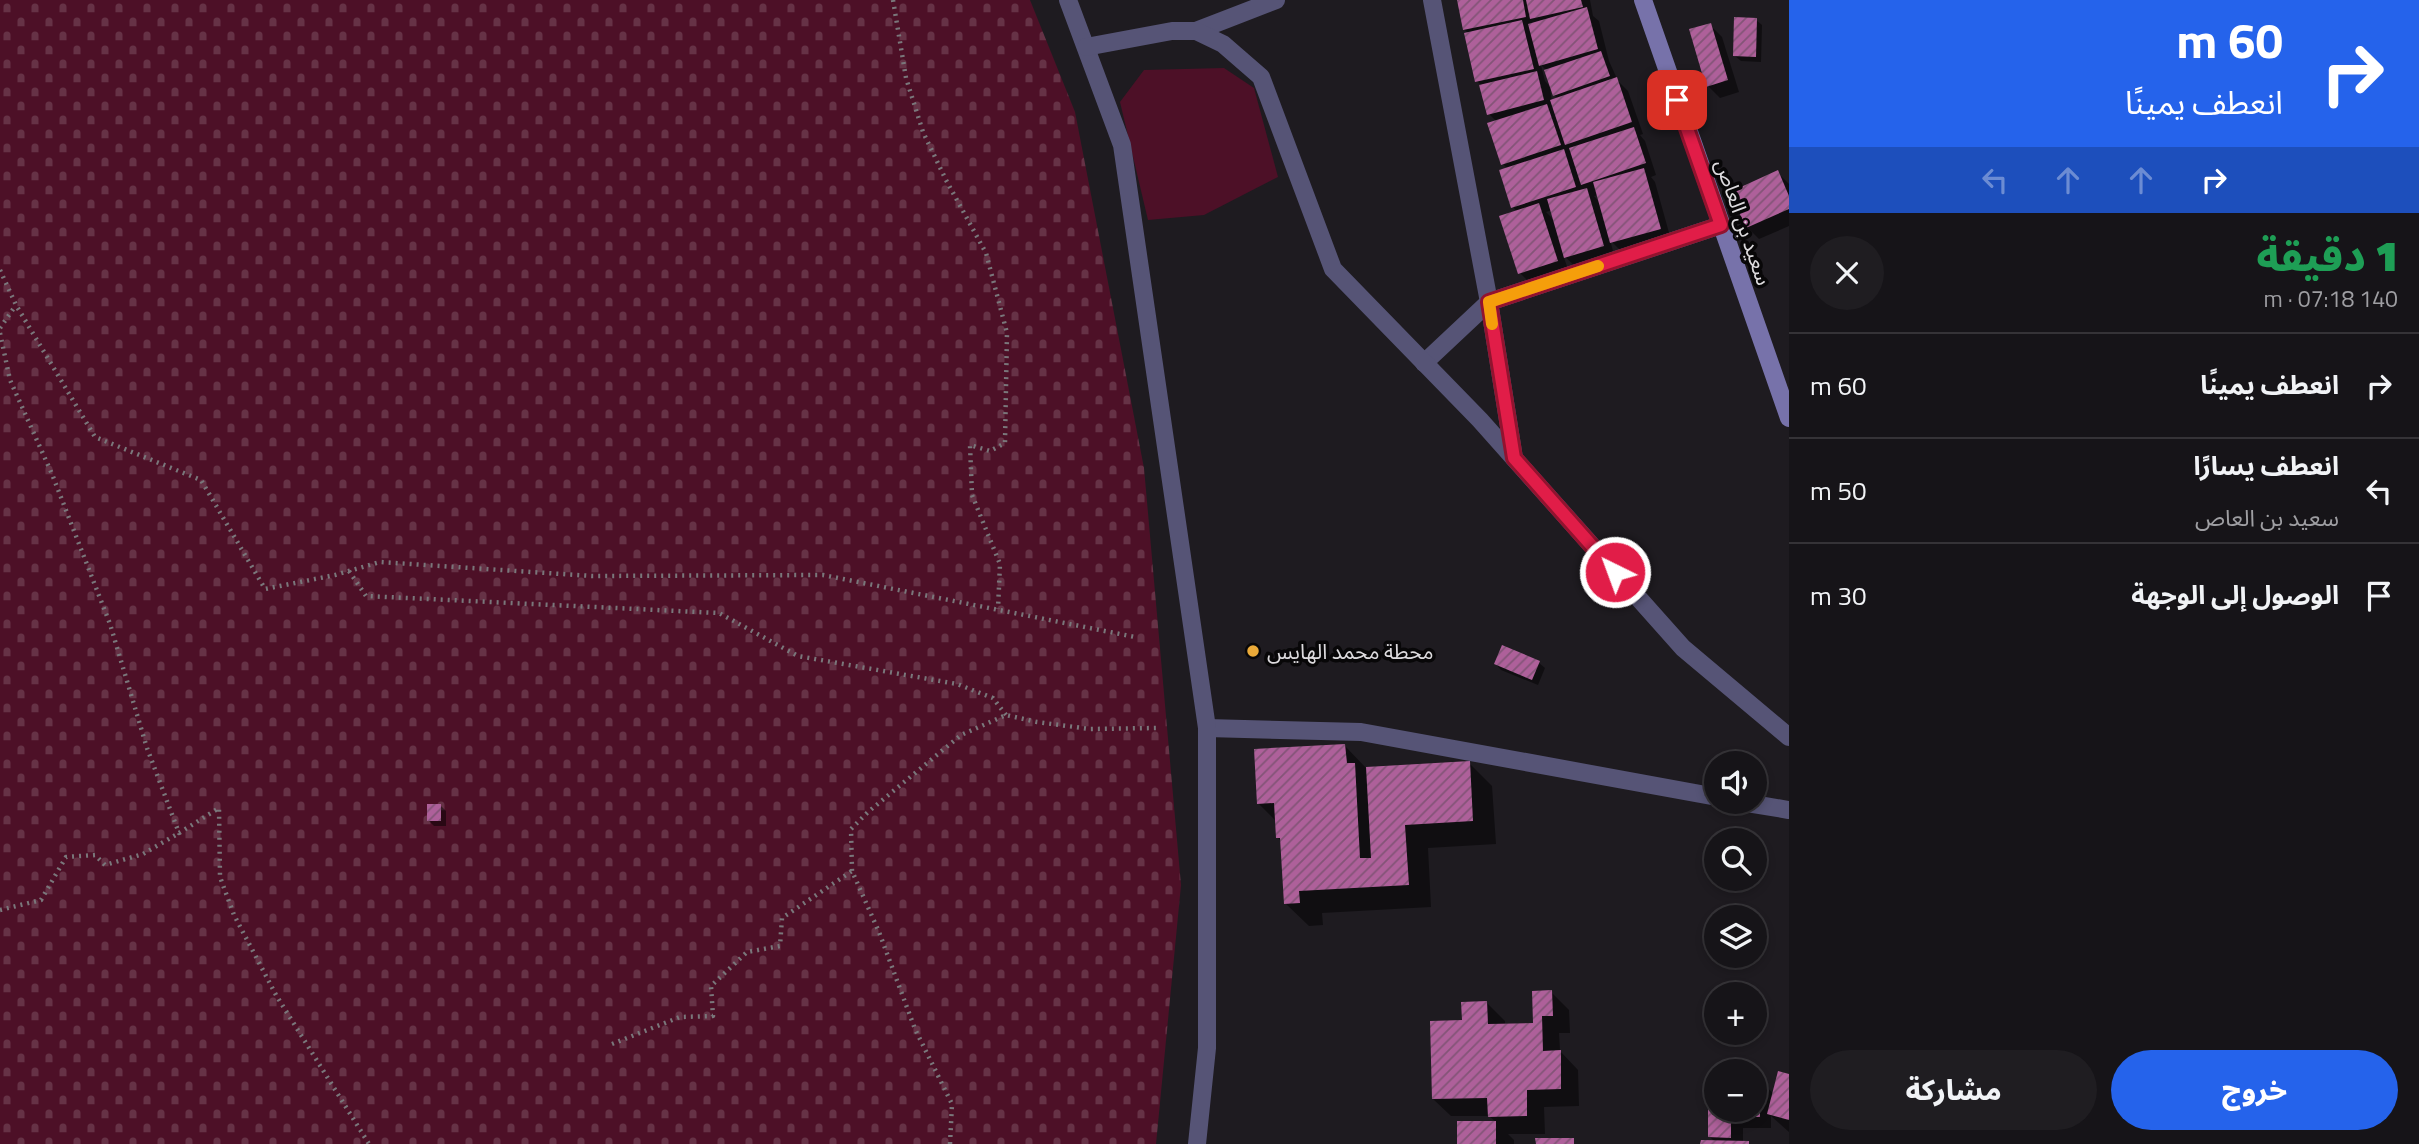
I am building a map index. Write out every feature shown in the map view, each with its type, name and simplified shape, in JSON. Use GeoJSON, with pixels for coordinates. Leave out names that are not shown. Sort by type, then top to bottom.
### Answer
{"type":"FeatureCollection","features":[{"type":"Feature","properties":{"kind":"main road","name":"سعيد بن العاص"},"geometry":{"type":"LineString","coordinates":[[1643,0],[1789,418]]}},
{"type":"Feature","properties":{"kind":"street"},"geometry":{"type":"LineString","coordinates":[[1068,0],[1122,145],[1207,728],[1207,1048],[1197,1144]]}},
{"type":"Feature","properties":{"kind":"street"},"geometry":{"type":"LineString","coordinates":[[1086,47],[1172,32],[1196,31],[1276,0]]}},
{"type":"Feature","properties":{"kind":"street"},"geometry":{"type":"LineString","coordinates":[[1432,0],[1489,302],[1514,458]]}},
{"type":"Feature","properties":{"kind":"street"},"geometry":{"type":"LineString","coordinates":[[1196,31],[1223,44],[1261,77],[1333,269],[1514,458],[1683,649],[1789,737]]}},
{"type":"Feature","properties":{"kind":"street"},"geometry":{"type":"LineString","coordinates":[[1424,363],[1489,302],[1721,225]]}},
{"type":"Feature","properties":{"kind":"street"},"geometry":{"type":"LineString","coordinates":[[1207,728],[1361,732],[1704,795]]}},
{"type":"Feature","properties":{"kind":"street"},"geometry":{"type":"LineString","coordinates":[[1767,806],[1789,810]]}},
{"type":"Feature","properties":{"kind":"path"},"geometry":{"type":"LineString","coordinates":[[893,0],[906,78],[923,132],[986,253],[1007,333],[1005,443],[990,451],[970,445],[972,495],[1000,564],[998,609]]}},
{"type":"Feature","properties":{"kind":"path"},"geometry":{"type":"LineString","coordinates":[[0,270],[16,305],[95,437],[201,480],[265,589],[380,562],[592,576],[823,575],[1135,637]]}},
{"type":"Feature","properties":{"kind":"path"},"geometry":{"type":"LineString","coordinates":[[16,305],[0,330],[10,380],[52,474],[110,624],[147,748],[179,833]]}},
{"type":"Feature","properties":{"kind":"path"},"geometry":{"type":"LineString","coordinates":[[349,571],[366,596],[719,613],[798,656],[957,684],[993,698],[1006,715]]}},
{"type":"Feature","properties":{"kind":"path"},"geometry":{"type":"LineString","coordinates":[[950,1144],[952,1104],[915,1029],[880,932],[852,871],[851,829],[961,735],[1006,715],[1090,730],[1157,729]]}},
{"type":"Feature","properties":{"kind":"path"},"geometry":{"type":"LineString","coordinates":[[0,910],[41,900],[66,858],[95,855],[105,865],[143,854],[219,808],[220,877],[234,915],[276,995],[369,1144]]}},
{"type":"Feature","properties":{"kind":"path"},"geometry":{"type":"LineString","coordinates":[[612,1044],[680,1017],[713,1016],[711,986],[747,952],[780,946],[782,918],[852,871]]}},
{"type":"Feature","properties":{"kind":"green space"},"geometry":{"type":"Polygon","coordinates":[[[0,0],[1030,0],[1075,112],[1144,468],[1181,885],[1156,1144],[0,1144],[0,0]]]}},
{"type":"Feature","properties":{"kind":"green space"},"geometry":{"type":"Polygon","coordinates":[[[1224,68],[1254,88],[1278,177],[1204,215],[1148,220],[1120,102],[1144,70],[1224,68]]]}},
{"type":"Feature","properties":{"kind":"building"},"geometry":{"type":"Polygon","coordinates":[[[1457,0],[1523,0],[1526,17],[1463,30],[1457,0]]]}},
{"type":"Feature","properties":{"kind":"building"},"geometry":{"type":"Polygon","coordinates":[[[1526,0],[1581,0],[1583,7],[1530,19],[1526,0]]]}},
{"type":"Feature","properties":{"kind":"building"},"geometry":{"type":"Polygon","coordinates":[[[1587,7],[1598,49],[1539,66],[1528,24],[1587,7]]]}},
{"type":"Feature","properties":{"kind":"building"},"geometry":{"type":"Polygon","coordinates":[[[1734,17],[1757,18],[1756,57],[1733,56],[1734,17]]]}},
{"type":"Feature","properties":{"kind":"building"},"geometry":{"type":"Polygon","coordinates":[[[1522,20],[1534,69],[1475,82],[1464,33],[1522,20]]]}},
{"type":"Feature","properties":{"kind":"building"},"geometry":{"type":"Polygon","coordinates":[[[1711,23],[1728,80],[1706,87],[1689,29],[1711,23]]]}},
{"type":"Feature","properties":{"kind":"building"},"geometry":{"type":"Polygon","coordinates":[[[1601,51],[1610,76],[1553,96],[1544,70],[1601,51]]]}},
{"type":"Feature","properties":{"kind":"building"},"geometry":{"type":"Polygon","coordinates":[[[1537,71],[1544,100],[1487,115],[1479,85],[1537,71]]]}},
{"type":"Feature","properties":{"kind":"building"},"geometry":{"type":"Polygon","coordinates":[[[1617,77],[1632,122],[1565,145],[1550,100],[1617,77]]]}},
{"type":"Feature","properties":{"kind":"building"},"geometry":{"type":"Polygon","coordinates":[[[1547,104],[1561,145],[1501,165],[1487,123],[1547,104]]]}},
{"type":"Feature","properties":{"kind":"building"},"geometry":{"type":"Polygon","coordinates":[[[1634,127],[1646,163],[1581,185],[1569,148],[1634,127]]]}},
{"type":"Feature","properties":{"kind":"building"},"geometry":{"type":"Polygon","coordinates":[[[1564,149],[1576,187],[1511,208],[1499,170],[1564,149]]]}},
{"type":"Feature","properties":{"kind":"building"},"geometry":{"type":"Polygon","coordinates":[[[1644,168],[1661,229],[1610,243],[1593,182],[1644,168]]]}},
{"type":"Feature","properties":{"kind":"building"},"geometry":{"type":"Polygon","coordinates":[[[1778,170],[1789,196],[1789,209],[1746,228],[1730,192],[1778,170]]]}},
{"type":"Feature","properties":{"kind":"building"},"geometry":{"type":"Polygon","coordinates":[[[1587,188],[1604,246],[1564,258],[1547,199],[1587,188]]]}},
{"type":"Feature","properties":{"kind":"building"},"geometry":{"type":"Polygon","coordinates":[[[1539,203],[1558,261],[1518,274],[1499,216],[1539,203]]]}},
{"type":"Feature","properties":{"kind":"building"},"geometry":{"type":"Polygon","coordinates":[[[1502,645],[1540,661],[1532,680],[1494,664],[1502,645]]]}},
{"type":"Feature","properties":{"kind":"building"},"geometry":{"type":"Polygon","coordinates":[[[1345,744],[1347,763],[1355,763],[1360,858],[1371,858],[1366,767],[1470,761],[1473,821],[1405,825],[1409,885],[1299,891],[1300,903],[1284,904],[1280,838],[1276,838],[1274,803],[1257,804],[1254,749],[1345,744]]]}},
{"type":"Feature","properties":{"kind":"building"},"geometry":{"type":"Polygon","coordinates":[[[427,804],[441,804],[441,821],[427,821],[427,804]]]}},
{"type":"Feature","properties":{"kind":"building"},"geometry":{"type":"Polygon","coordinates":[[[1552,990],[1553,1016],[1542,1016],[1543,1051],[1561,1050],[1561,1089],[1527,1090],[1527,1116],[1488,1117],[1487,1098],[1432,1099],[1430,1021],[1462,1020],[1461,1002],[1487,1001],[1488,1024],[1533,1023],[1532,991],[1552,990]]]}},
{"type":"Feature","properties":{"kind":"building"},"geometry":{"type":"Polygon","coordinates":[[[1778,1071],[1789,1074],[1789,1120],[1767,1114],[1778,1071]]]}},
{"type":"Feature","properties":{"kind":"building"},"geometry":{"type":"Polygon","coordinates":[[[1457,1121],[1496,1121],[1496,1144],[1457,1144],[1457,1121]]]}},
{"type":"Feature","properties":{"kind":"building"},"geometry":{"type":"Polygon","coordinates":[[[1708,1122],[1731,1122],[1731,1138],[1708,1137],[1708,1122]]]}},
{"type":"Feature","properties":{"kind":"building"},"geometry":{"type":"Polygon","coordinates":[[[1535,1138],[1574,1138],[1574,1144],[1536,1144],[1535,1138]]]}},
{"type":"Feature","properties":{"kind":"building"},"geometry":{"type":"Polygon","coordinates":[[[1701,1140],[1749,1141],[1749,1144],[1700,1144],[1701,1140]]]}},
{"type":"Feature","properties":{"kind":"slow traffic"},"geometry":{"type":"LineString","coordinates":[[1492,324],[1489,302],[1598,266]]}},
{"type":"Feature","properties":{"kind":"place","name":"محطة محمد الهايس"},"geometry":{"type":"Point","coordinates":[1253,651]}},
{"type":"Feature","properties":{"kind":"route"},"geometry":{"type":"LineString","coordinates":[[1615,572],[1514,458],[1489,302],[1721,225],[1677,100]]}}]}
